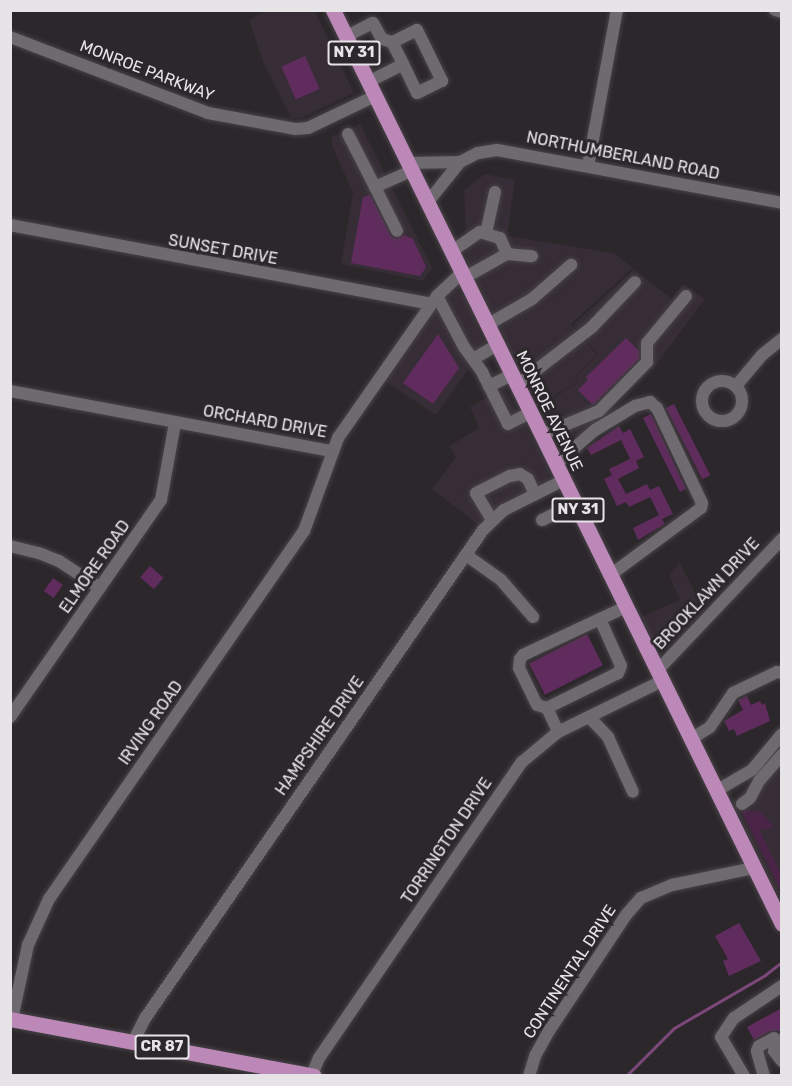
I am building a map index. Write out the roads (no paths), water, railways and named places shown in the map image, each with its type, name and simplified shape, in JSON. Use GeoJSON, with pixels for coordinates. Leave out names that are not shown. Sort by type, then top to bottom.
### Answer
{"type":"FeatureCollection","features":[{"type":"Feature","properties":{"kind":"main road","name":"MONROE AVENUE"},"geometry":{"type":"LineString","coordinates":[[333,10],[782,924]]}},
{"type":"Feature","properties":{"kind":"main road","name":"CR 87"},"geometry":{"type":"LineString","coordinates":[[11,1019],[313,1075]]}},
{"type":"Feature","properties":{"kind":"street"},"geometry":{"type":"LineString","coordinates":[[588,166],[618,10]]}},
{"type":"Feature","properties":{"kind":"street"},"geometry":{"type":"LineString","coordinates":[[775,10],[782,12]]}},
{"type":"Feature","properties":{"kind":"street"},"geometry":{"type":"LineString","coordinates":[[345,37],[373,23],[382,39],[392,42],[417,30],[442,81],[417,93],[392,42]]}},
{"type":"Feature","properties":{"kind":"street","name":"MONROE PARKWAY"},"geometry":{"type":"LineString","coordinates":[[10,37],[208,113],[295,129],[308,128],[371,89],[403,64]]}},
{"type":"Feature","properties":{"kind":"street"},"geometry":{"type":"LineString","coordinates":[[348,134],[397,231]]}},
{"type":"Feature","properties":{"kind":"street","name":"NORTHUMBERLAND ROAD"},"geometry":{"type":"LineString","coordinates":[[409,167],[460,162],[478,153],[497,150],[782,203]]}},
{"type":"Feature","properties":{"kind":"street"},"geometry":{"type":"LineString","coordinates":[[427,203],[460,162]]}},
{"type":"Feature","properties":{"kind":"street"},"geometry":{"type":"LineString","coordinates":[[375,187],[409,167]]}},
{"type":"Feature","properties":{"kind":"street"},"geometry":{"type":"LineString","coordinates":[[486,233],[495,192]]}},
{"type":"Feature","properties":{"kind":"street","name":"SUNSET DRIVE"},"geometry":{"type":"LineString","coordinates":[[10,225],[434,300]]}},
{"type":"Feature","properties":{"kind":"street"},"geometry":{"type":"LineString","coordinates":[[451,252],[480,232],[500,238],[507,254],[532,256]]}},
{"type":"Feature","properties":{"kind":"street","name":"ORCHARD DRIVE"},"geometry":{"type":"LineString","coordinates":[[10,391],[332,451],[338,438],[434,300],[463,276],[507,254]]}},
{"type":"Feature","properties":{"kind":"street"},"geometry":{"type":"LineString","coordinates":[[487,325],[532,299],[571,266]]}},
{"type":"Feature","properties":{"kind":"street"},"geometry":{"type":"LineString","coordinates":[[489,387],[514,380],[592,327],[635,282]]}},
{"type":"Feature","properties":{"kind":"street"},"geometry":{"type":"LineString","coordinates":[[541,435],[599,411],[647,362],[647,343],[686,296]]}},
{"type":"Feature","properties":{"kind":"street"},"geometry":{"type":"LineString","coordinates":[[434,300],[473,359],[508,424],[530,413]]}},
{"type":"Feature","properties":{"kind":"street"},"geometry":{"type":"LineString","coordinates":[[736,386],[762,354],[782,339]]}},
{"type":"Feature","properties":{"kind":"street"},"geometry":{"type":"LineString","coordinates":[[473,359],[497,345]]}},
{"type":"Feature","properties":{"kind":"street"},"geometry":{"type":"LineString","coordinates":[[556,464],[595,430],[635,406],[650,402],[657,408],[702,503],[701,508],[610,576]]}},
{"type":"Feature","properties":{"kind":"street","name":"ELMORE ROAD"},"geometry":{"type":"LineString","coordinates":[[10,717],[161,500],[176,423]]}},
{"type":"Feature","properties":{"kind":"street","name":"IRVING ROAD"},"geometry":{"type":"LineString","coordinates":[[11,1019],[28,945],[49,899],[304,531],[332,451]]}},
{"type":"Feature","properties":{"kind":"street"},"geometry":{"type":"LineString","coordinates":[[492,520],[476,493],[510,476],[520,474],[528,479],[535,495]]}},
{"type":"Feature","properties":{"kind":"street","name":"HAMPSHIRE DRIVE"},"geometry":{"type":"LineString","coordinates":[[133,1042],[146,1017],[492,520],[564,480]]}},
{"type":"Feature","properties":{"kind":"street"},"geometry":{"type":"LineString","coordinates":[[542,520],[575,504]]}},
{"type":"Feature","properties":{"kind":"street","name":"BROOKLAWN DRIVE"},"geometry":{"type":"LineString","coordinates":[[660,676],[782,539]]}},
{"type":"Feature","properties":{"kind":"street"},"geometry":{"type":"LineString","coordinates":[[10,546],[59,561],[100,588]]}},
{"type":"Feature","properties":{"kind":"street"},"geometry":{"type":"LineString","coordinates":[[466,555],[501,580],[533,617]]}},
{"type":"Feature","properties":{"kind":"street"},"geometry":{"type":"LineString","coordinates":[[600,619],[620,670],[547,708],[537,705],[519,668],[520,659],[600,619],[626,607]]}},
{"type":"Feature","properties":{"kind":"street"},"geometry":{"type":"LineString","coordinates":[[691,739],[710,726],[734,693],[777,672],[782,673]]}},
{"type":"Feature","properties":{"kind":"street","name":"TORRINGTON DRIVE"},"geometry":{"type":"LineString","coordinates":[[313,1075],[319,1058],[514,773],[535,748],[558,732],[660,676]]}},
{"type":"Feature","properties":{"kind":"street"},"geometry":{"type":"LineString","coordinates":[[547,708],[558,732]]}},
{"type":"Feature","properties":{"kind":"street"},"geometry":{"type":"LineString","coordinates":[[589,717],[608,737],[633,792]]}},
{"type":"Feature","properties":{"kind":"street"},"geometry":{"type":"LineString","coordinates":[[716,791],[752,770],[782,734]]}},
{"type":"Feature","properties":{"kind":"street"},"geometry":{"type":"LineString","coordinates":[[742,804],[750,798],[759,781],[782,755]]}},
{"type":"Feature","properties":{"kind":"street","name":"CONTINENTAL DRIVE"},"geometry":{"type":"LineString","coordinates":[[529,1076],[535,1056],[549,1031],[626,915],[641,898],[672,885],[754,868]]}},
{"type":"Feature","properties":{"kind":"street"},"geometry":{"type":"LineString","coordinates":[[744,1076],[721,1037],[734,1018],[782,986]]}},
{"type":"Feature","properties":{"kind":"street"},"geometry":{"type":"LineString","coordinates":[[779,1037],[774,1051],[782,1061]]}},
{"type":"Feature","properties":{"kind":"street"},"geometry":{"type":"LineString","coordinates":[[764,1076],[757,1051],[759,1046],[779,1037]]}},
{"type":"Feature","properties":{"kind":"waterway"},"geometry":{"type":"LineString","coordinates":[[626,1076],[674,1028],[765,975],[779,964]]}}]}
